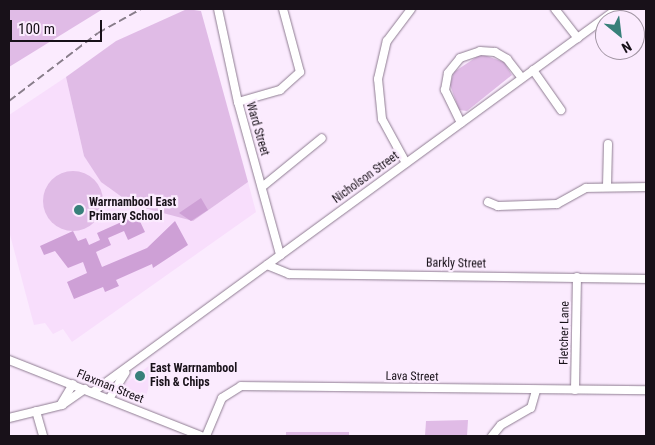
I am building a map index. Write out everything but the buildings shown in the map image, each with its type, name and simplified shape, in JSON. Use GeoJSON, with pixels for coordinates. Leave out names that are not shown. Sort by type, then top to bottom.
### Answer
{"type":"FeatureCollection","features":[{"type":"Feature","properties":{"kind":"street","name":"Ward Street"},"geometry":{"type":"LineString","coordinates":[[218,9],[238,102],[280,255]]}},
{"type":"Feature","properties":{"kind":"street"},"geometry":{"type":"LineString","coordinates":[[238,102],[280,90],[300,72],[283,9]]}},
{"type":"Feature","properties":{"kind":"street"},"geometry":{"type":"LineString","coordinates":[[406,163],[382,119],[378,80],[387,42],[412,9]]}},
{"type":"Feature","properties":{"kind":"street"},"geometry":{"type":"LineString","coordinates":[[555,9],[578,38]]}},
{"type":"Feature","properties":{"kind":"street","name":"Nicholson Street"},"geometry":{"type":"LineString","coordinates":[[9,418],[54,407],[89,391],[129,367],[617,9]]}},
{"type":"Feature","properties":{"kind":"street"},"geometry":{"type":"LineString","coordinates":[[461,123],[445,90],[448,73],[460,58],[480,51],[495,52],[507,59],[522,78]]}},
{"type":"Feature","properties":{"kind":"street"},"geometry":{"type":"LineString","coordinates":[[534,70],[561,110]]}},
{"type":"Feature","properties":{"kind":"street"},"geometry":{"type":"LineString","coordinates":[[262,187],[322,138]]}},
{"type":"Feature","properties":{"kind":"street"},"geometry":{"type":"LineString","coordinates":[[607,186],[608,144]]}},
{"type":"Feature","properties":{"kind":"street"},"geometry":{"type":"LineString","coordinates":[[488,202],[498,206],[557,204],[586,188],[607,186],[646,187]]}},
{"type":"Feature","properties":{"kind":"street","name":"Barkly Street"},"geometry":{"type":"LineString","coordinates":[[267,265],[289,274],[646,278]]}},
{"type":"Feature","properties":{"kind":"street","name":"Fletcher Lane"},"geometry":{"type":"LineString","coordinates":[[575,390],[577,277]]}},
{"type":"Feature","properties":{"kind":"street","name":"Flaxman Street"},"geometry":{"type":"LineString","coordinates":[[9,360],[202,436]]}},
{"type":"Feature","properties":{"kind":"street","name":"Nicholson Street"},"geometry":{"type":"LineString","coordinates":[[109,399],[129,367]]}},
{"type":"Feature","properties":{"kind":"street"},"geometry":{"type":"LineString","coordinates":[[54,407],[66,399],[73,384]]}},
{"type":"Feature","properties":{"kind":"street","name":"Lava Street"},"geometry":{"type":"LineString","coordinates":[[206,436],[222,398],[241,386],[646,390]]}},
{"type":"Feature","properties":{"kind":"street"},"geometry":{"type":"LineString","coordinates":[[492,436],[501,425],[531,408],[536,390]]}},
{"type":"Feature","properties":{"kind":"street"},"geometry":{"type":"LineString","coordinates":[[36,411],[43,436]]}},
{"type":"Feature","properties":{"kind":"shaded area"},"geometry":{"type":"Polygon","coordinates":[[[9,9],[103,9],[9,67],[9,9]]]}},
{"type":"Feature","properties":{"kind":"shaded area"},"geometry":{"type":"Polygon","coordinates":[[[187,9],[201,11],[248,182],[193,221],[133,205],[101,182],[84,156],[66,77],[116,41],[187,9]]]}},
{"type":"Feature","properties":{"kind":"shaded area"},"geometry":{"type":"Polygon","coordinates":[[[481,54],[504,62],[512,75],[467,111],[459,110],[450,85],[454,72],[481,54]]]}},
{"type":"Feature","properties":{"kind":"shaded area","name":"Warrnambool East Primary School"},"geometry":{"type":"Polygon","coordinates":[[[66,77],[84,156],[109,188],[143,209],[177,213],[193,221],[248,182],[256,212],[72,342],[63,329],[53,334],[45,323],[34,325],[9,231],[9,115],[66,77]]]}},
{"type":"Feature","properties":{"kind":"shaded area"},"geometry":{"type":"Polygon","coordinates":[[[73,171],[89,176],[94,180],[98,185],[103,201],[98,217],[94,222],[89,226],[73,231],[57,226],[52,222],[48,217],[43,201],[48,185],[52,180],[57,176],[73,171]]]}},
{"type":"Feature","properties":{"kind":"shaded area"},"geometry":{"type":"Polygon","coordinates":[[[150,365],[154,371],[144,402],[127,396],[122,386],[150,365]]]}},
{"type":"Feature","properties":{"kind":"shaded area"},"geometry":{"type":"Polygon","coordinates":[[[468,420],[467,436],[425,436],[426,421],[468,420]]]}},
{"type":"Feature","properties":{"kind":"shaded area"},"geometry":{"type":"Polygon","coordinates":[[[286,432],[349,432],[349,436],[286,436],[286,432]]]}},
{"type":"Feature","properties":{"kind":"railway"},"geometry":{"type":"LineString","coordinates":[[9,101],[98,33],[141,9]]}},
{"type":"Feature","properties":{"kind":"place","name":"Warrnambool East Primary School"},"geometry":{"type":"Point","coordinates":[79,210]}},
{"type":"Feature","properties":{"kind":"place","name":"East Warrnambool Fish & Chips"},"geometry":{"type":"Point","coordinates":[140,376]}}]}
